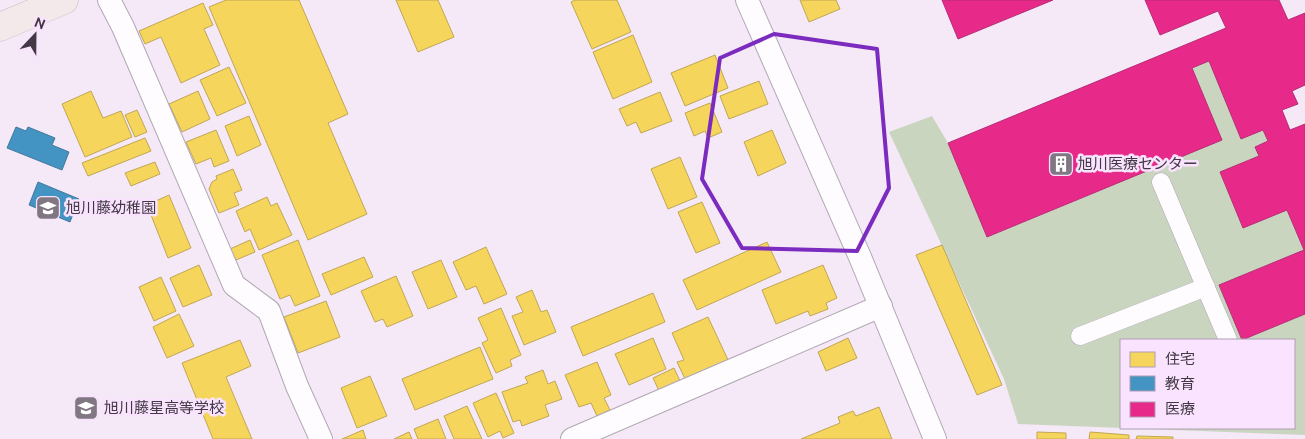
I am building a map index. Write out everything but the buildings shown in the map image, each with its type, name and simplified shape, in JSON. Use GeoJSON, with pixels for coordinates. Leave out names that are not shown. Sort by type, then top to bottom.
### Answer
{"type":"FeatureCollection","features":[{"type":"Feature","properties":{"kind":"highway"},"geometry":{"type":"LineString","coordinates":[[0,27],[64,0]]}},
{"type":"Feature","properties":{"kind":"street"},"geometry":{"type":"LineString","coordinates":[[109,0],[123,28],[234,285],[268,311],[297,386],[321,439]]}},
{"type":"Feature","properties":{"kind":"street"},"geometry":{"type":"LineString","coordinates":[[747,0],[881,306],[935,439]]}},
{"type":"Feature","properties":{"kind":"street"},"geometry":{"type":"LineString","coordinates":[[1161,182],[1228,339]]}},
{"type":"Feature","properties":{"kind":"street"},"geometry":{"type":"LineString","coordinates":[[1080,336],[1206,287]]}},
{"type":"Feature","properties":{"kind":"street"},"geometry":{"type":"LineString","coordinates":[[572,439],[881,306]]}},
{"type":"Feature","properties":{"kind":"highlighted area"},"geometry":{"type":"Polygon","coordinates":[[[774,34],[877,49],[889,188],[857,251],[742,248],[702,179],[720,58],[774,34]]]}},
{"type":"Feature","properties":{"kind":"green space"},"geometry":{"type":"Polygon","coordinates":[[[1209,61],[1241,138],[1263,130],[1268,141],[1256,147],[1259,156],[1220,172],[1243,228],[1287,210],[1304,250],[1219,285],[1242,339],[1120,339],[1120,428],[1018,424],[1004,379],[889,132],[932,116],[948,143],[988,237],[1222,140],[1192,68],[1209,61]]]}},
{"type":"Feature","properties":{"kind":"green space"},"geometry":{"type":"Polygon","coordinates":[[[1305,314],[1305,435],[1148,429],[1295,429],[1295,339],[1244,339],[1305,314]]]}},
{"type":"Feature","properties":{"kind":"place","name":"旭川医療センター"},"geometry":{"type":"Point","coordinates":[1061,164]}},
{"type":"Feature","properties":{"kind":"place","name":"旭川藤幼稚園"},"geometry":{"type":"Point","coordinates":[48,208]}},
{"type":"Feature","properties":{"kind":"place","name":"旭川藤星高等学校"},"geometry":{"type":"Point","coordinates":[86,408]}}]}
